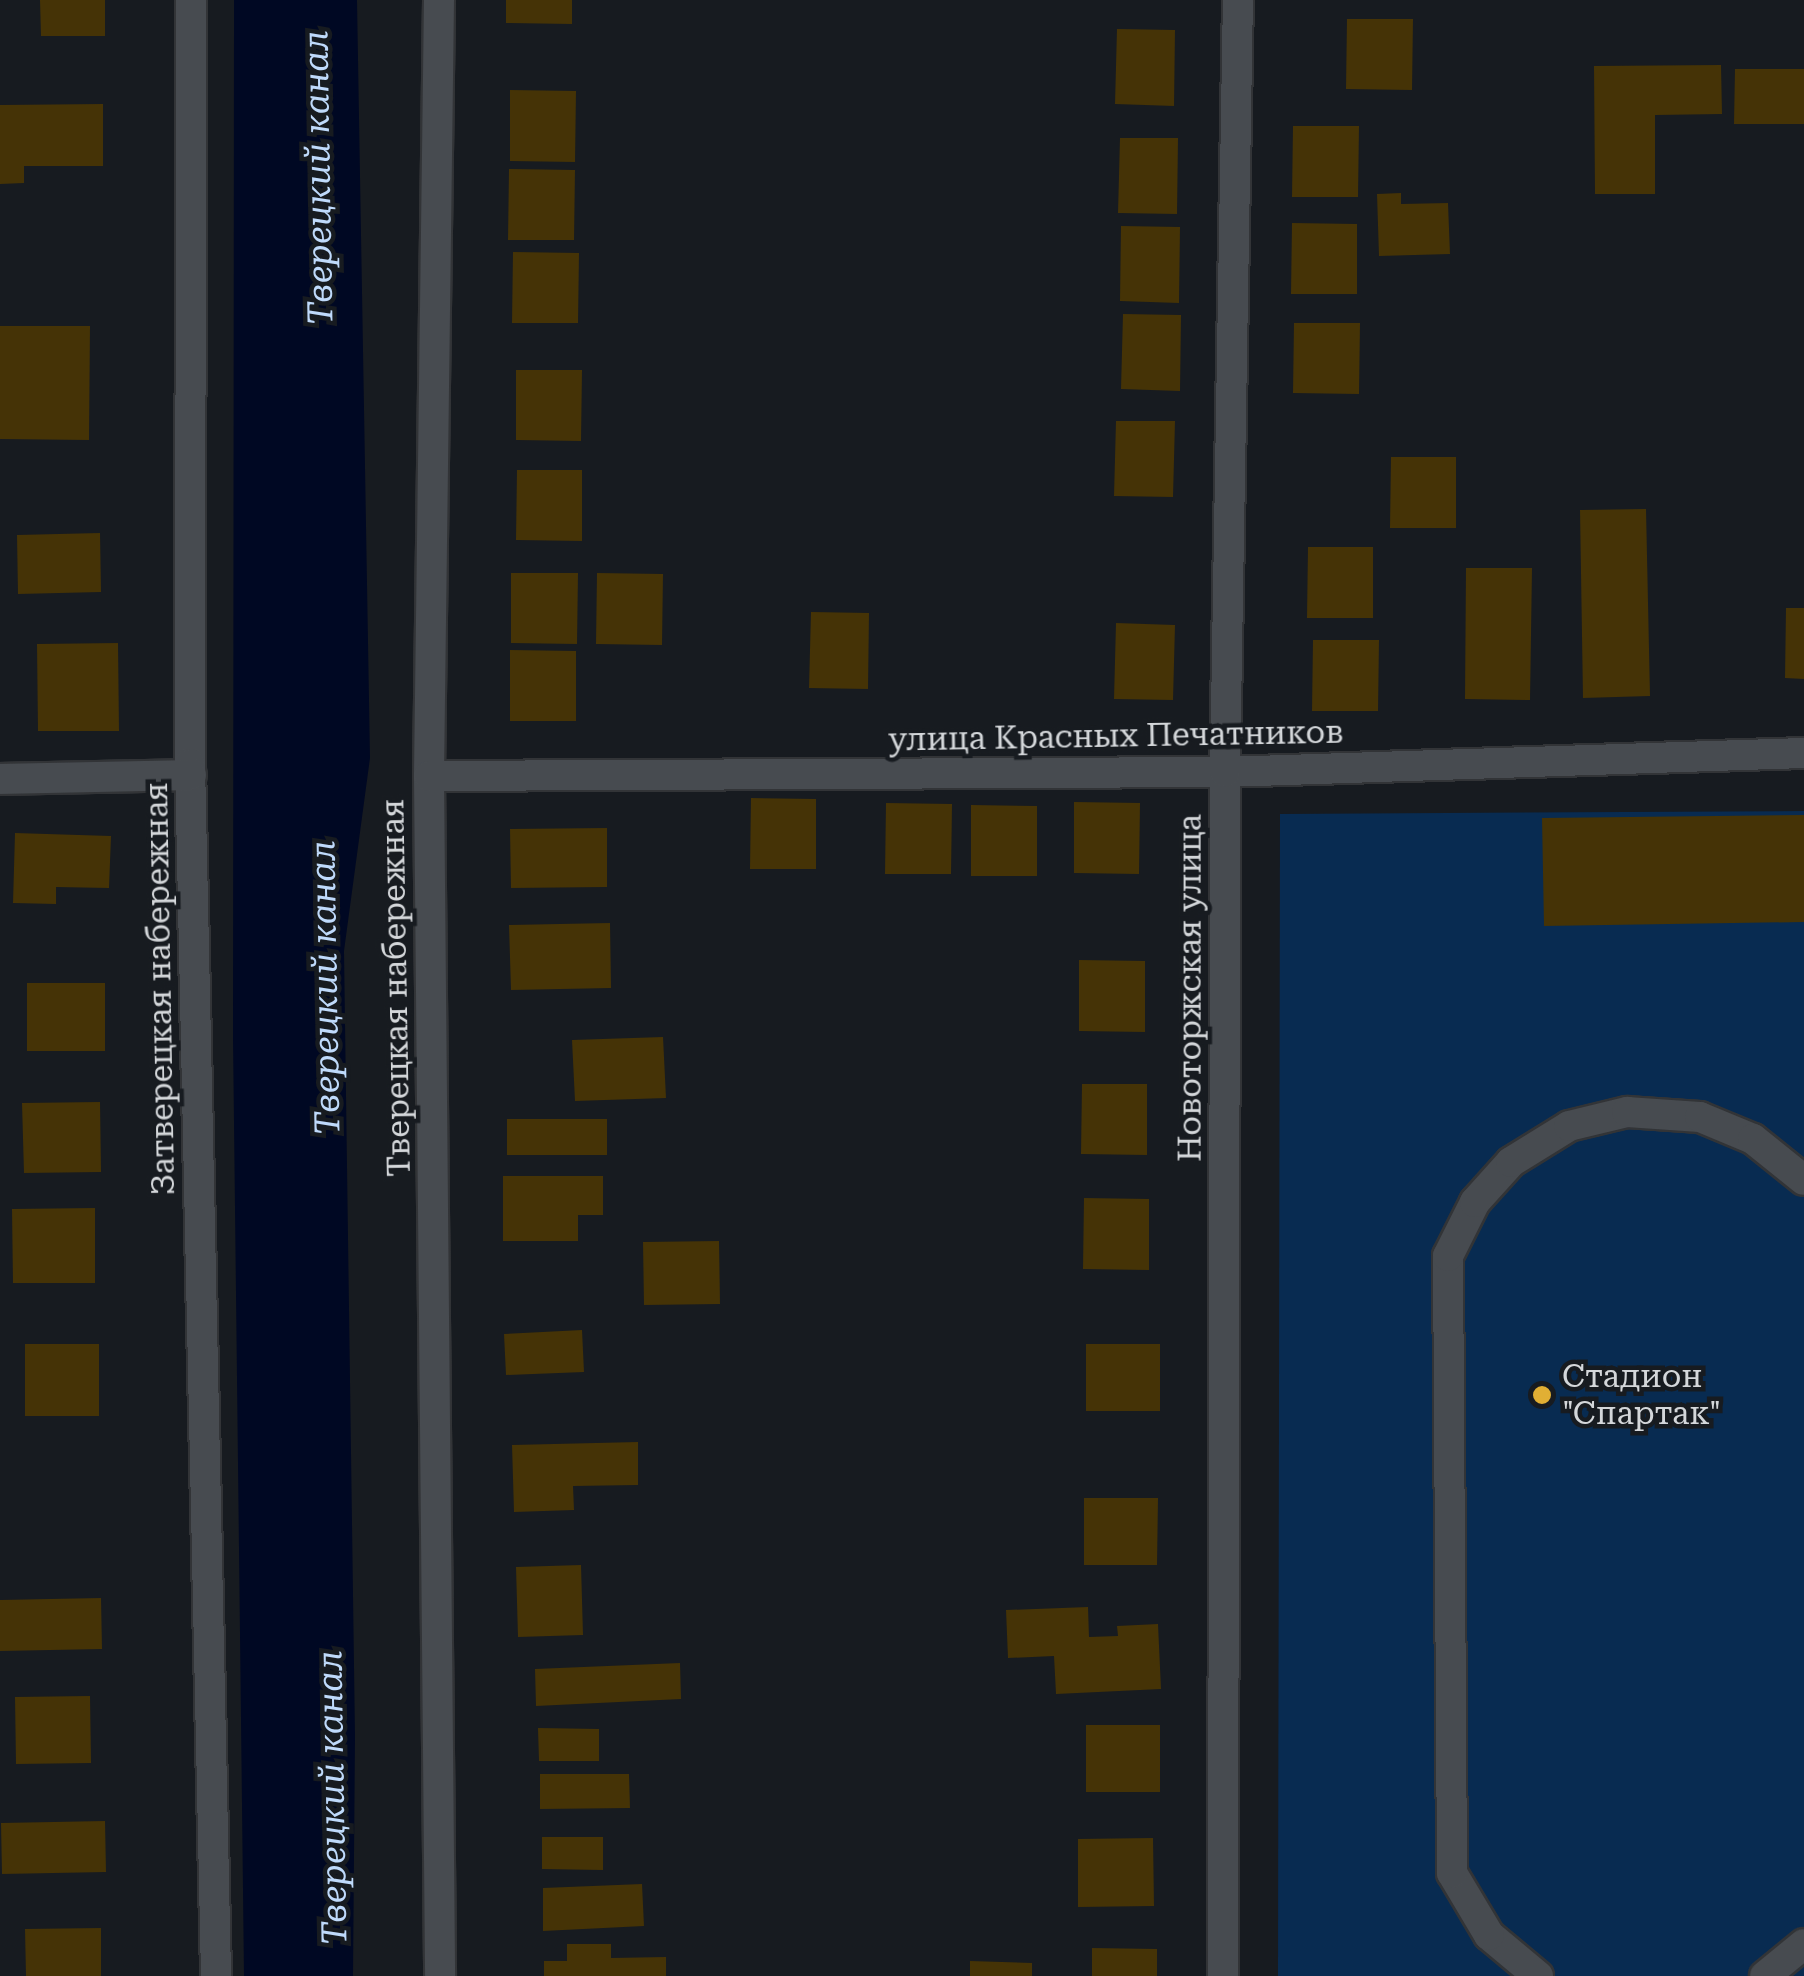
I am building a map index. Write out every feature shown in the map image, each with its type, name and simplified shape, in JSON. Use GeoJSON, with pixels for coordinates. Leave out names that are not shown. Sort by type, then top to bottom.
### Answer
{"type":"FeatureCollection","features":[{"type":"Feature","properties":{"kind":"street","name":"Затверецкая набережная"},"geometry":{"type":"LineString","coordinates":[[191,0],[190,774],[216,1976]]}},
{"type":"Feature","properties":{"kind":"street","name":"Тверецкая набережная"},"geometry":{"type":"LineString","coordinates":[[439,0],[429,776],[440,1976]]}},
{"type":"Feature","properties":{"kind":"street","name":"Новоторжская улица"},"geometry":{"type":"LineString","coordinates":[[1223,1976],[1225,772],[1238,0]]}},
{"type":"Feature","properties":{"kind":"street","name":"улица Красных Печатников"},"geometry":{"type":"LineString","coordinates":[[429,776],[1225,772],[1804,753]]}},
{"type":"Feature","properties":{"kind":"street"},"geometry":{"type":"LineString","coordinates":[[0,780],[190,774]]}},
{"type":"Feature","properties":{"kind":"street"},"geometry":{"type":"LineString","coordinates":[[1538,1976],[1489,1935],[1452,1873],[1448,1256],[1475,1202],[1511,1162],[1569,1126],[1627,1112],[1700,1117],[1754,1139],[1804,1180]]}},
{"type":"Feature","properties":{"kind":"street"},"geometry":{"type":"LineString","coordinates":[[1765,1976],[1804,1944]]}},
{"type":"Feature","properties":{"kind":"shaded area","name":"Стадион \"Спартак\""},"geometry":{"type":"Polygon","coordinates":[[[1804,811],[1804,1976],[1278,1976],[1280,814],[1804,811]]]}},
{"type":"Feature","properties":{"kind":"water","name":"Тверецкий канал"},"geometry":{"type":"Polygon","coordinates":[[[234,0],[357,0],[370,758],[344,951],[355,1737],[353,1976],[244,1976],[233,1038],[234,0]]]}},
{"type":"Feature","properties":{"kind":"building"},"geometry":{"type":"Polygon","coordinates":[[[40,0],[105,0],[105,36],[41,36],[40,0]]]}},
{"type":"Feature","properties":{"kind":"building"},"geometry":{"type":"Polygon","coordinates":[[[506,0],[572,0],[572,24],[506,23],[506,0]]]}},
{"type":"Feature","properties":{"kind":"building"},"geometry":{"type":"Polygon","coordinates":[[[1347,19],[1413,19],[1412,90],[1346,89],[1347,19]]]}},
{"type":"Feature","properties":{"kind":"building"},"geometry":{"type":"Polygon","coordinates":[[[1117,29],[1175,30],[1174,106],[1115,104],[1117,29]]]}},
{"type":"Feature","properties":{"kind":"building"},"geometry":{"type":"Polygon","coordinates":[[[1721,65],[1722,114],[1655,115],[1655,194],[1595,194],[1594,66],[1721,65]]]}},
{"type":"Feature","properties":{"kind":"building"},"geometry":{"type":"Polygon","coordinates":[[[1735,69],[1804,69],[1804,124],[1734,124],[1735,69]]]}},
{"type":"Feature","properties":{"kind":"building"},"geometry":{"type":"Polygon","coordinates":[[[510,90],[576,91],[575,162],[510,161],[510,90]]]}},
{"type":"Feature","properties":{"kind":"building"},"geometry":{"type":"Polygon","coordinates":[[[103,104],[103,166],[24,166],[24,183],[0,184],[0,105],[103,104]]]}},
{"type":"Feature","properties":{"kind":"building"},"geometry":{"type":"Polygon","coordinates":[[[1293,126],[1359,126],[1358,197],[1292,197],[1293,126]]]}},
{"type":"Feature","properties":{"kind":"building"},"geometry":{"type":"Polygon","coordinates":[[[1120,138],[1178,138],[1177,214],[1118,213],[1120,138]]]}},
{"type":"Feature","properties":{"kind":"building"},"geometry":{"type":"Polygon","coordinates":[[[509,169],[575,170],[574,240],[508,240],[509,169]]]}},
{"type":"Feature","properties":{"kind":"building"},"geometry":{"type":"Polygon","coordinates":[[[1401,193],[1401,204],[1448,203],[1450,254],[1379,256],[1377,194],[1401,193]]]}},
{"type":"Feature","properties":{"kind":"building"},"geometry":{"type":"Polygon","coordinates":[[[1292,223],[1357,224],[1357,294],[1291,294],[1292,223]]]}},
{"type":"Feature","properties":{"kind":"building"},"geometry":{"type":"Polygon","coordinates":[[[1121,226],[1180,227],[1179,303],[1120,301],[1121,226]]]}},
{"type":"Feature","properties":{"kind":"building"},"geometry":{"type":"Polygon","coordinates":[[[513,252],[579,253],[578,323],[512,323],[513,252]]]}},
{"type":"Feature","properties":{"kind":"building"},"geometry":{"type":"Polygon","coordinates":[[[1123,314],[1181,315],[1180,391],[1121,389],[1123,314]]]}},
{"type":"Feature","properties":{"kind":"building"},"geometry":{"type":"Polygon","coordinates":[[[1294,323],[1360,323],[1359,394],[1293,393],[1294,323]]]}},
{"type":"Feature","properties":{"kind":"building"},"geometry":{"type":"Polygon","coordinates":[[[0,326],[90,326],[89,440],[0,439],[0,326]]]}},
{"type":"Feature","properties":{"kind":"building"},"geometry":{"type":"Polygon","coordinates":[[[516,370],[582,370],[581,441],[516,440],[516,370]]]}},
{"type":"Feature","properties":{"kind":"building"},"geometry":{"type":"Polygon","coordinates":[[[1116,421],[1175,421],[1173,497],[1114,496],[1116,421]]]}},
{"type":"Feature","properties":{"kind":"building"},"geometry":{"type":"Polygon","coordinates":[[[1391,457],[1456,457],[1456,528],[1390,528],[1391,457]]]}},
{"type":"Feature","properties":{"kind":"building"},"geometry":{"type":"Polygon","coordinates":[[[517,470],[582,470],[582,541],[516,540],[517,470]]]}},
{"type":"Feature","properties":{"kind":"building"},"geometry":{"type":"Polygon","coordinates":[[[1646,509],[1650,696],[1583,698],[1580,510],[1646,509]]]}},
{"type":"Feature","properties":{"kind":"building"},"geometry":{"type":"Polygon","coordinates":[[[100,533],[101,592],[18,594],[17,535],[100,533]]]}},
{"type":"Feature","properties":{"kind":"building"},"geometry":{"type":"Polygon","coordinates":[[[1308,547],[1373,547],[1373,618],[1307,618],[1308,547]]]}},
{"type":"Feature","properties":{"kind":"building"},"geometry":{"type":"Polygon","coordinates":[[[1466,568],[1532,568],[1530,700],[1465,699],[1466,568]]]}},
{"type":"Feature","properties":{"kind":"building"},"geometry":{"type":"Polygon","coordinates":[[[511,573],[578,573],[577,644],[511,643],[511,573]]]}},
{"type":"Feature","properties":{"kind":"building"},"geometry":{"type":"Polygon","coordinates":[[[597,573],[663,574],[662,645],[596,644],[597,573]]]}},
{"type":"Feature","properties":{"kind":"building"},"geometry":{"type":"Polygon","coordinates":[[[1786,608],[1804,608],[1804,679],[1785,678],[1786,608]]]}},
{"type":"Feature","properties":{"kind":"building"},"geometry":{"type":"Polygon","coordinates":[[[811,612],[869,613],[868,689],[809,688],[811,612]]]}},
{"type":"Feature","properties":{"kind":"building"},"geometry":{"type":"Polygon","coordinates":[[[1116,623],[1175,625],[1173,700],[1114,699],[1116,623]]]}},
{"type":"Feature","properties":{"kind":"building"},"geometry":{"type":"Polygon","coordinates":[[[1313,640],[1379,640],[1378,711],[1312,711],[1313,640]]]}},
{"type":"Feature","properties":{"kind":"building"},"geometry":{"type":"Polygon","coordinates":[[[118,643],[119,731],[38,731],[37,644],[118,643]]]}},
{"type":"Feature","properties":{"kind":"building"},"geometry":{"type":"Polygon","coordinates":[[[510,650],[576,651],[576,721],[510,721],[510,650]]]}},
{"type":"Feature","properties":{"kind":"building"},"geometry":{"type":"Polygon","coordinates":[[[751,798],[816,799],[816,869],[750,869],[751,798]]]}},
{"type":"Feature","properties":{"kind":"building"},"geometry":{"type":"Polygon","coordinates":[[[1074,802],[1140,803],[1139,874],[1074,873],[1074,802]]]}},
{"type":"Feature","properties":{"kind":"building"},"geometry":{"type":"Polygon","coordinates":[[[886,803],[952,804],[951,874],[885,874],[886,803]]]}},
{"type":"Feature","properties":{"kind":"building"},"geometry":{"type":"Polygon","coordinates":[[[971,805],[1037,806],[1037,876],[971,876],[971,805]]]}},
{"type":"Feature","properties":{"kind":"building"},"geometry":{"type":"Polygon","coordinates":[[[1804,815],[1804,922],[1544,926],[1542,818],[1804,815]]]}},
{"type":"Feature","properties":{"kind":"building"},"geometry":{"type":"Polygon","coordinates":[[[607,828],[607,887],[511,888],[510,829],[607,828]]]}},
{"type":"Feature","properties":{"kind":"building"},"geometry":{"type":"Polygon","coordinates":[[[15,833],[111,836],[109,888],[56,887],[56,904],[13,903],[15,833]]]}},
{"type":"Feature","properties":{"kind":"building"},"geometry":{"type":"Polygon","coordinates":[[[610,923],[611,988],[511,990],[509,925],[610,923]]]}},
{"type":"Feature","properties":{"kind":"building"},"geometry":{"type":"Polygon","coordinates":[[[1079,960],[1145,961],[1145,1032],[1079,1031],[1079,960]]]}},
{"type":"Feature","properties":{"kind":"building"},"geometry":{"type":"Polygon","coordinates":[[[27,983],[105,983],[105,1051],[27,1051],[27,983]]]}},
{"type":"Feature","properties":{"kind":"building"},"geometry":{"type":"Polygon","coordinates":[[[663,1037],[666,1098],[575,1101],[572,1040],[663,1037]]]}},
{"type":"Feature","properties":{"kind":"building"},"geometry":{"type":"Polygon","coordinates":[[[1082,1084],[1147,1084],[1147,1155],[1081,1154],[1082,1084]]]}},
{"type":"Feature","properties":{"kind":"building"},"geometry":{"type":"Polygon","coordinates":[[[100,1102],[101,1172],[24,1173],[22,1103],[100,1102]]]}},
{"type":"Feature","properties":{"kind":"building"},"geometry":{"type":"Polygon","coordinates":[[[507,1119],[607,1119],[607,1155],[507,1155],[507,1119]]]}},
{"type":"Feature","properties":{"kind":"building"},"geometry":{"type":"Polygon","coordinates":[[[503,1176],[603,1176],[603,1215],[578,1215],[578,1241],[503,1241],[503,1176]]]}},
{"type":"Feature","properties":{"kind":"building"},"geometry":{"type":"Polygon","coordinates":[[[1084,1198],[1149,1199],[1149,1270],[1083,1269],[1084,1198]]]}},
{"type":"Feature","properties":{"kind":"building"},"geometry":{"type":"Polygon","coordinates":[[[95,1208],[95,1283],[13,1283],[12,1209],[95,1208]]]}},
{"type":"Feature","properties":{"kind":"building"},"geometry":{"type":"Polygon","coordinates":[[[719,1241],[720,1304],[644,1305],[643,1242],[719,1241]]]}},
{"type":"Feature","properties":{"kind":"building"},"geometry":{"type":"Polygon","coordinates":[[[582,1330],[584,1372],[506,1375],[504,1334],[582,1330]]]}},
{"type":"Feature","properties":{"kind":"building"},"geometry":{"type":"Polygon","coordinates":[[[25,1344],[99,1344],[99,1416],[25,1416],[25,1344]]]}},
{"type":"Feature","properties":{"kind":"building"},"geometry":{"type":"Polygon","coordinates":[[[1086,1344],[1160,1344],[1160,1411],[1086,1411],[1086,1344]]]}},
{"type":"Feature","properties":{"kind":"building"},"geometry":{"type":"Polygon","coordinates":[[[638,1442],[638,1485],[573,1486],[574,1510],[514,1512],[512,1445],[638,1442]]]}},
{"type":"Feature","properties":{"kind":"building"},"geometry":{"type":"Polygon","coordinates":[[[1084,1498],[1158,1498],[1157,1565],[1084,1565],[1084,1498]]]}},
{"type":"Feature","properties":{"kind":"building"},"geometry":{"type":"Polygon","coordinates":[[[581,1565],[583,1635],[518,1637],[516,1567],[581,1565]]]}},
{"type":"Feature","properties":{"kind":"building"},"geometry":{"type":"Polygon","coordinates":[[[101,1598],[102,1649],[0,1651],[0,1600],[101,1598]]]}},
{"type":"Feature","properties":{"kind":"building"},"geometry":{"type":"Polygon","coordinates":[[[1088,1607],[1089,1637],[1118,1636],[1117,1626],[1158,1624],[1161,1689],[1056,1694],[1054,1656],[1008,1658],[1006,1610],[1088,1607]]]}},
{"type":"Feature","properties":{"kind":"building"},"geometry":{"type":"Polygon","coordinates":[[[680,1663],[681,1699],[536,1706],[535,1669],[680,1663]]]}},
{"type":"Feature","properties":{"kind":"building"},"geometry":{"type":"Polygon","coordinates":[[[90,1696],[91,1763],[16,1764],[15,1697],[90,1696]]]}},
{"type":"Feature","properties":{"kind":"building"},"geometry":{"type":"Polygon","coordinates":[[[1086,1725],[1160,1725],[1160,1792],[1086,1792],[1086,1725]]]}},
{"type":"Feature","properties":{"kind":"building"},"geometry":{"type":"Polygon","coordinates":[[[538,1728],[599,1729],[599,1761],[539,1761],[538,1728]]]}},
{"type":"Feature","properties":{"kind":"building"},"geometry":{"type":"Polygon","coordinates":[[[540,1774],[629,1774],[630,1808],[540,1809],[540,1774]]]}},
{"type":"Feature","properties":{"kind":"building"},"geometry":{"type":"Polygon","coordinates":[[[105,1821],[106,1872],[2,1874],[1,1823],[105,1821]]]}},
{"type":"Feature","properties":{"kind":"building"},"geometry":{"type":"Polygon","coordinates":[[[542,1837],[603,1837],[603,1870],[542,1869],[542,1837]]]}},
{"type":"Feature","properties":{"kind":"building"},"geometry":{"type":"Polygon","coordinates":[[[1153,1838],[1154,1906],[1078,1907],[1078,1839],[1153,1838]]]}},
{"type":"Feature","properties":{"kind":"building"},"geometry":{"type":"Polygon","coordinates":[[[642,1884],[644,1926],[543,1931],[543,1888],[642,1884]]]}},
{"type":"Feature","properties":{"kind":"building"},"geometry":{"type":"Polygon","coordinates":[[[101,1928],[101,1976],[26,1976],[25,1929],[101,1928]]]}},
{"type":"Feature","properties":{"kind":"building"},"geometry":{"type":"Polygon","coordinates":[[[567,1944],[611,1944],[611,1958],[666,1957],[666,1976],[544,1976],[544,1961],[567,1961],[567,1944]]]}},
{"type":"Feature","properties":{"kind":"building"},"geometry":{"type":"Polygon","coordinates":[[[1092,1948],[1157,1949],[1157,1976],[1092,1976],[1092,1948]]]}},
{"type":"Feature","properties":{"kind":"building"},"geometry":{"type":"Polygon","coordinates":[[[970,1961],[1032,1963],[1032,1976],[970,1976],[970,1961]]]}},
{"type":"Feature","properties":{"kind":"place","name":"Стадион \"Спартак\""},"geometry":{"type":"Point","coordinates":[1542,1395]}}]}
